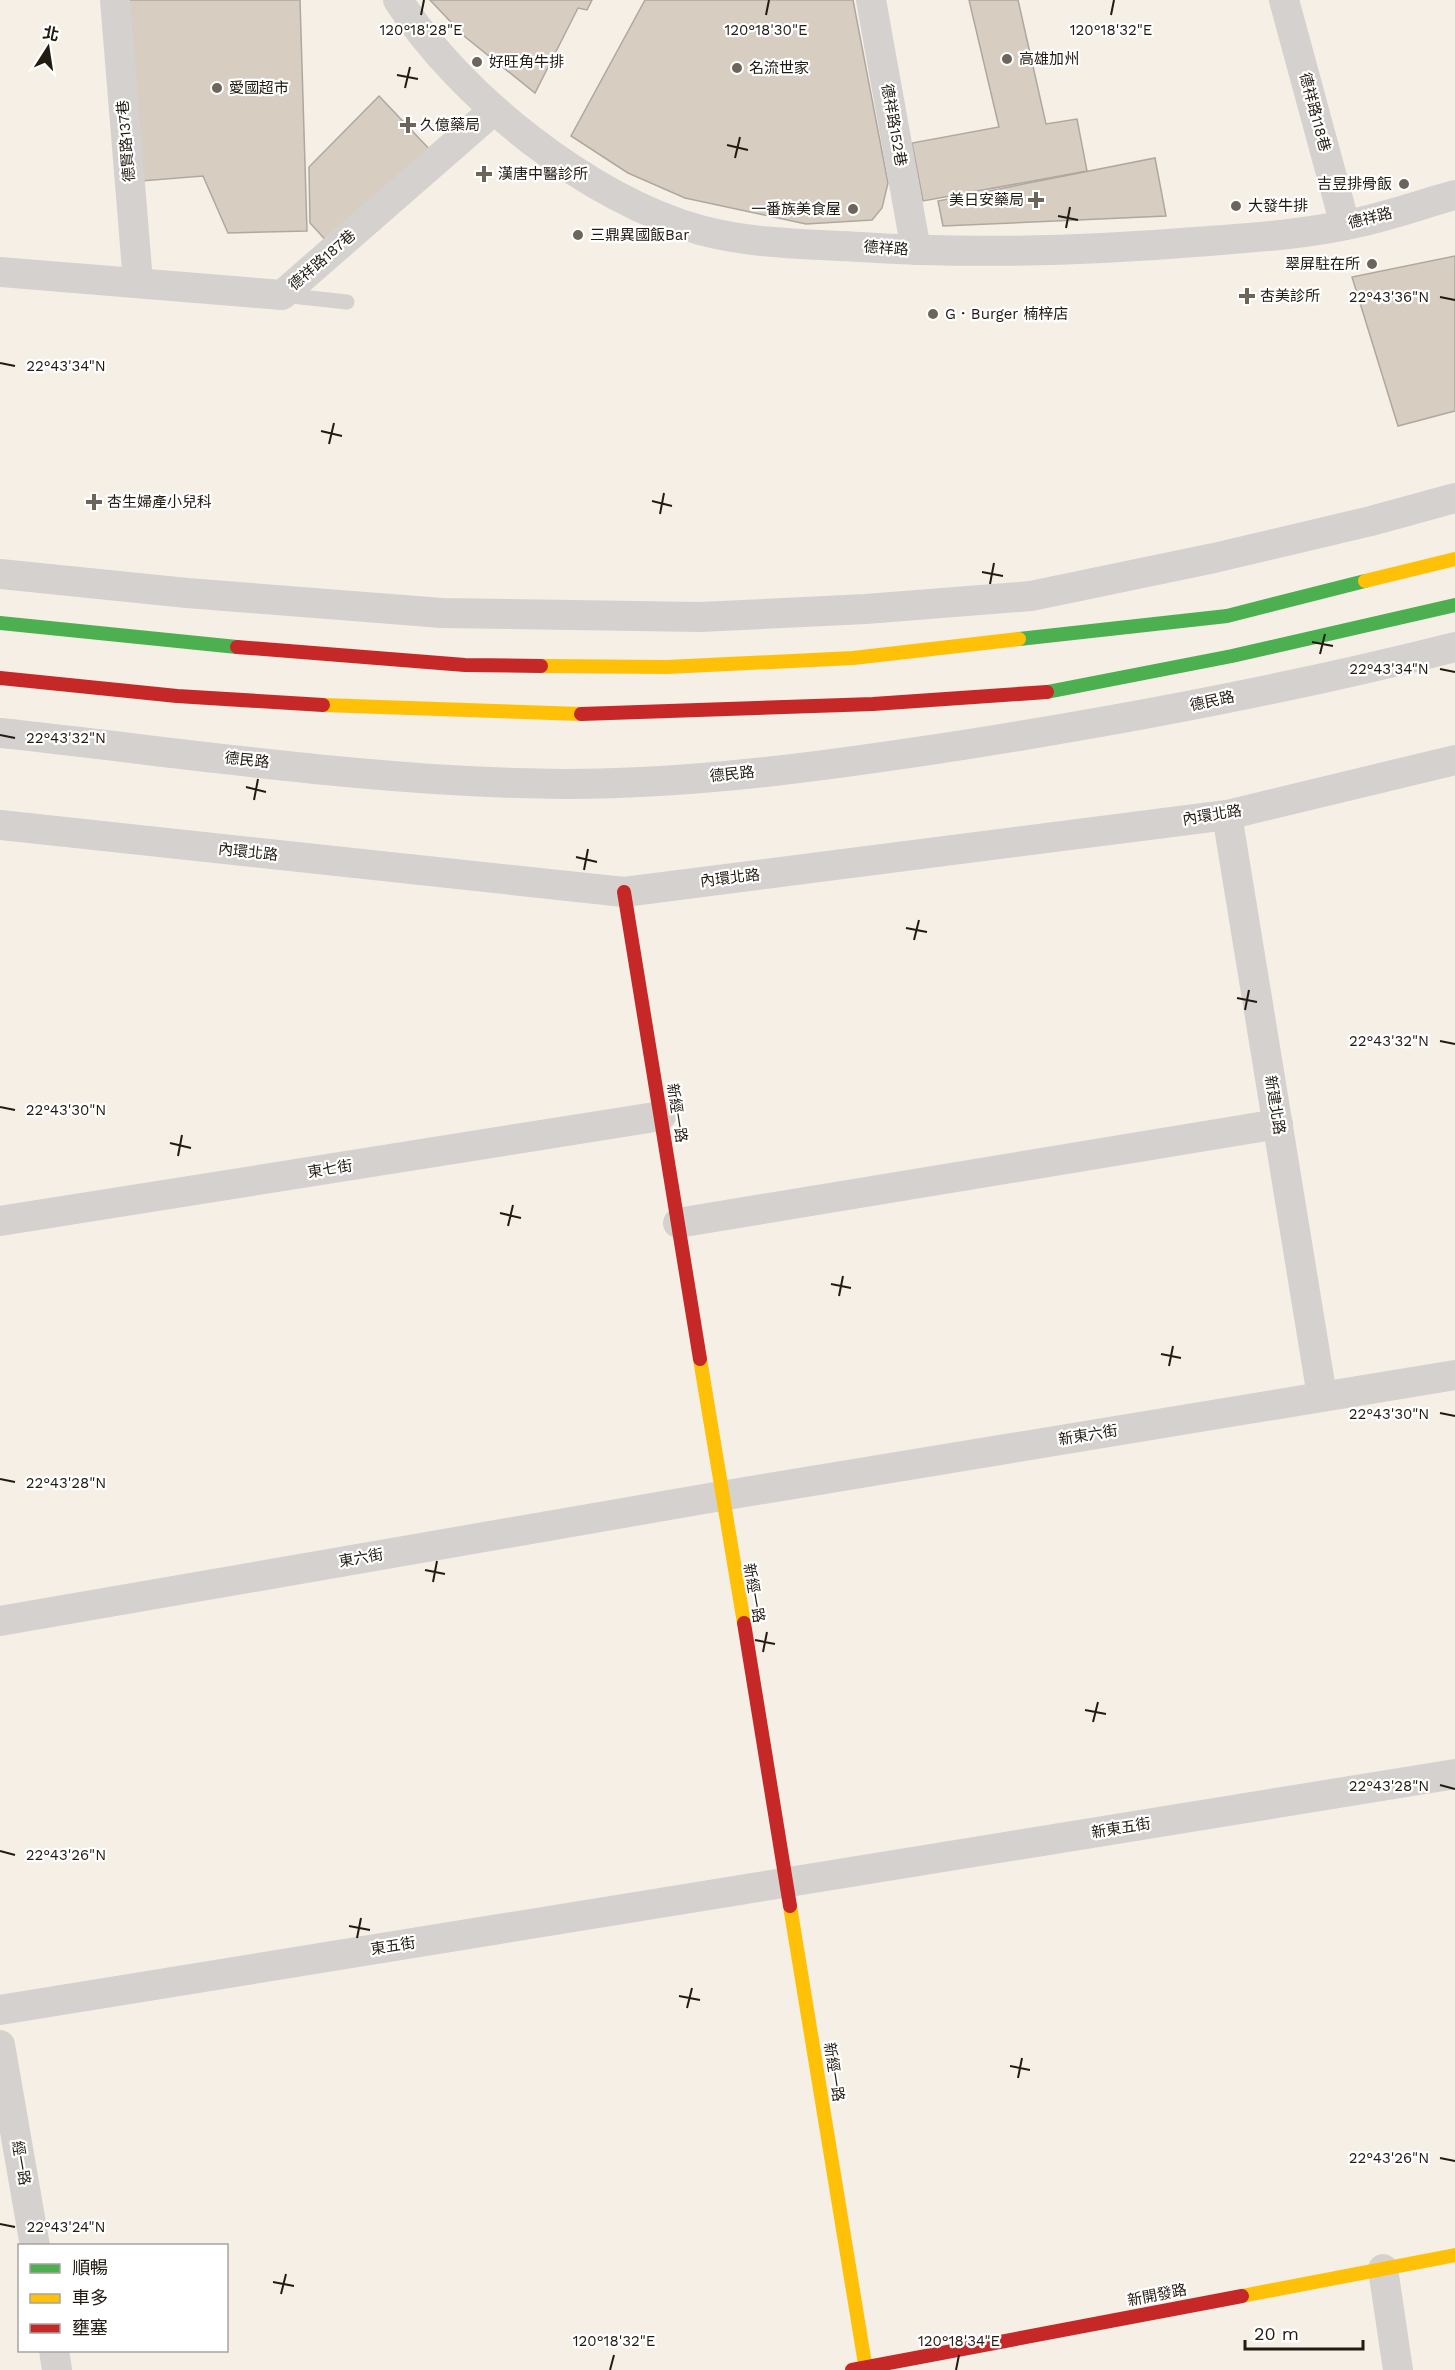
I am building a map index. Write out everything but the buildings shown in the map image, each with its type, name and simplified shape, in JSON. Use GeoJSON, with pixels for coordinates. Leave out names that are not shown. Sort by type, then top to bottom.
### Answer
{"type":"FeatureCollection","features":[{"type":"Feature","properties":{"kind":"street","name":"德賢路137巷"},"geometry":{"type":"LineString","coordinates":[[115,0],[138,282]]}},
{"type":"Feature","properties":{"kind":"street","name":"德祥路"},"geometry":{"type":"LineString","coordinates":[[398,0],[439,53],[494,110],[565,165],[608,191],[646,210],[700,231],[765,241],[916,250],[1121,248],[1286,235],[1346,225],[1455,195]]}},
{"type":"Feature","properties":{"kind":"street","name":"德祥路152巷"},"geometry":{"type":"LineString","coordinates":[[871,0],[916,250]]}},
{"type":"Feature","properties":{"kind":"street","name":"德祥路118巷"},"geometry":{"type":"LineString","coordinates":[[1284,0],[1346,225]]}},
{"type":"Feature","properties":{"kind":"street","name":"德祥路187巷"},"geometry":{"type":"LineString","coordinates":[[0,272],[282,295],[494,110]]}},
{"type":"Feature","properties":{"kind":"street"},"geometry":{"type":"LineString","coordinates":[[0,574],[187,594],[442,613],[700,617],[866,609],[1031,596],[1214,558],[1371,521],[1455,498]]}},
{"type":"Feature","properties":{"kind":"street"},"geometry":{"type":"LineString","coordinates":[[0,623],[200,644],[465,665],[668,667],[853,658],[1227,616],[1455,559]]}},
{"type":"Feature","properties":{"kind":"street"},"geometry":{"type":"LineString","coordinates":[[0,678],[177,696],[406,710],[613,715],[861,705],[1045,692],[1232,656],[1455,605]]}},
{"type":"Feature","properties":{"kind":"street","name":"德民路"},"geometry":{"type":"LineString","coordinates":[[0,733],[410,778],[567,784],[707,777],[875,759],[1037,734],[1196,705],[1455,646]]}},
{"type":"Feature","properties":{"kind":"street","name":"內環北路"},"geometry":{"type":"LineString","coordinates":[[0,825],[624,892],[1227,815],[1455,760]]}},
{"type":"Feature","properties":{"kind":"street","name":"新建北路"},"geometry":{"type":"LineString","coordinates":[[1227,815],[1322,1396]]}},
{"type":"Feature","properties":{"kind":"street","name":"新經一路"},"geometry":{"type":"LineString","coordinates":[[624,892],[721,1496],[786,1882],[861,2369]]}},
{"type":"Feature","properties":{"kind":"street","name":"東七街"},"geometry":{"type":"LineString","coordinates":[[0,1221],[661,1116]]}},
{"type":"Feature","properties":{"kind":"street"},"geometry":{"type":"LineString","coordinates":[[678,1223],[1278,1124]]}},
{"type":"Feature","properties":{"kind":"street","name":"新東六街"},"geometry":{"type":"LineString","coordinates":[[721,1496],[1455,1375]]}},
{"type":"Feature","properties":{"kind":"street","name":"東六街"},"geometry":{"type":"LineString","coordinates":[[0,1621],[721,1496]]}},
{"type":"Feature","properties":{"kind":"street","name":"新東五街"},"geometry":{"type":"LineString","coordinates":[[786,1882],[1455,1774]]}},
{"type":"Feature","properties":{"kind":"street","name":"東五街"},"geometry":{"type":"LineString","coordinates":[[0,2010],[786,1882]]}},
{"type":"Feature","properties":{"kind":"street","name":"經一路"},"geometry":{"type":"LineString","coordinates":[[0,2045],[35,2244]]}},
{"type":"Feature","properties":{"kind":"street","name":"新開發路"},"geometry":{"type":"LineString","coordinates":[[861,2369],[1455,2255]]}},
{"type":"Feature","properties":{"kind":"street"},"geometry":{"type":"LineString","coordinates":[[1383,2269],[1398,2370]]}},
{"type":"Feature","properties":{"kind":"street"},"geometry":{"type":"LineString","coordinates":[[54,2352],[57,2370]]}},
{"type":"Feature","properties":{"kind":"lane"},"geometry":{"type":"LineString","coordinates":[[282,295],[347,302]]}},
{"type":"Feature","properties":{"kind":"traffic: fast"},"geometry":{"type":"LineString","coordinates":[[1019,639],[1227,616],[1365,581]]}},
{"type":"Feature","properties":{"kind":"traffic: fast"},"geometry":{"type":"LineString","coordinates":[[1047,692],[1232,656],[1455,605]]}},
{"type":"Feature","properties":{"kind":"traffic: fast"},"geometry":{"type":"LineString","coordinates":[[0,623],[237,647]]}},
{"type":"Feature","properties":{"kind":"traffic: slow"},"geometry":{"type":"LineString","coordinates":[[1365,581],[1455,559]]}},
{"type":"Feature","properties":{"kind":"traffic: slow"},"geometry":{"type":"LineString","coordinates":[[541,666],[667,667],[853,658],[1019,639]]}},
{"type":"Feature","properties":{"kind":"traffic: slow"},"geometry":{"type":"LineString","coordinates":[[323,705],[581,714]]}},
{"type":"Feature","properties":{"kind":"traffic: slow"},"geometry":{"type":"LineString","coordinates":[[700,1359],[744,1623]]}},
{"type":"Feature","properties":{"kind":"traffic: slow"},"geometry":{"type":"LineString","coordinates":[[790,1906],[866,2370]]}},
{"type":"Feature","properties":{"kind":"traffic: slow"},"geometry":{"type":"LineString","coordinates":[[1242,2296],[1455,2255]]}},
{"type":"Feature","properties":{"kind":"traffic: jam"},"geometry":{"type":"LineString","coordinates":[[237,647],[465,665],[541,666]]}},
{"type":"Feature","properties":{"kind":"traffic: jam"},"geometry":{"type":"LineString","coordinates":[[0,678],[177,696],[323,705]]}},
{"type":"Feature","properties":{"kind":"traffic: jam"},"geometry":{"type":"LineString","coordinates":[[581,714],[873,704],[1047,692]]}},
{"type":"Feature","properties":{"kind":"traffic: jam"},"geometry":{"type":"LineString","coordinates":[[624,892],[700,1359]]}},
{"type":"Feature","properties":{"kind":"traffic: jam"},"geometry":{"type":"LineString","coordinates":[[744,1623],[790,1906]]}},
{"type":"Feature","properties":{"kind":"traffic: jam"},"geometry":{"type":"LineString","coordinates":[[852,2370],[1242,2296]]}},
{"type":"Feature","properties":{"kind":"place","name":"高雄加州"},"geometry":{"type":"Point","coordinates":[1007,59]}},
{"type":"Feature","properties":{"kind":"place","name":"好旺角牛排"},"geometry":{"type":"Point","coordinates":[477,62]}},
{"type":"Feature","properties":{"kind":"place","name":"名流世家"},"geometry":{"type":"Point","coordinates":[737,68]}},
{"type":"Feature","properties":{"kind":"place","name":"愛國超市"},"geometry":{"type":"Point","coordinates":[217,88]}},
{"type":"Feature","properties":{"kind":"place","name":"久億藥局"},"geometry":{"type":"Point","coordinates":[408,125]}},
{"type":"Feature","properties":{"kind":"place","name":"漢唐中醫診所"},"geometry":{"type":"Point","coordinates":[484,174]}},
{"type":"Feature","properties":{"kind":"place","name":"吉昱排骨飯"},"geometry":{"type":"Point","coordinates":[1404,184]}},
{"type":"Feature","properties":{"kind":"place","name":"美日安藥局"},"geometry":{"type":"Point","coordinates":[1036,200]}},
{"type":"Feature","properties":{"kind":"place","name":"大發牛排"},"geometry":{"type":"Point","coordinates":[1236,206]}},
{"type":"Feature","properties":{"kind":"place","name":"一番族美食屋"},"geometry":{"type":"Point","coordinates":[853,209]}},
{"type":"Feature","properties":{"kind":"place","name":"三鼎異國飯Bar"},"geometry":{"type":"Point","coordinates":[578,235]}},
{"type":"Feature","properties":{"kind":"place","name":"翠屏駐在所"},"geometry":{"type":"Point","coordinates":[1372,264]}},
{"type":"Feature","properties":{"kind":"place","name":"杏美診所"},"geometry":{"type":"Point","coordinates":[1247,296]}},
{"type":"Feature","properties":{"kind":"place","name":"G．Burger 楠梓店"},"geometry":{"type":"Point","coordinates":[933,314]}},
{"type":"Feature","properties":{"kind":"place","name":"杏生婦產小兒科"},"geometry":{"type":"Point","coordinates":[94,502]}}]}
